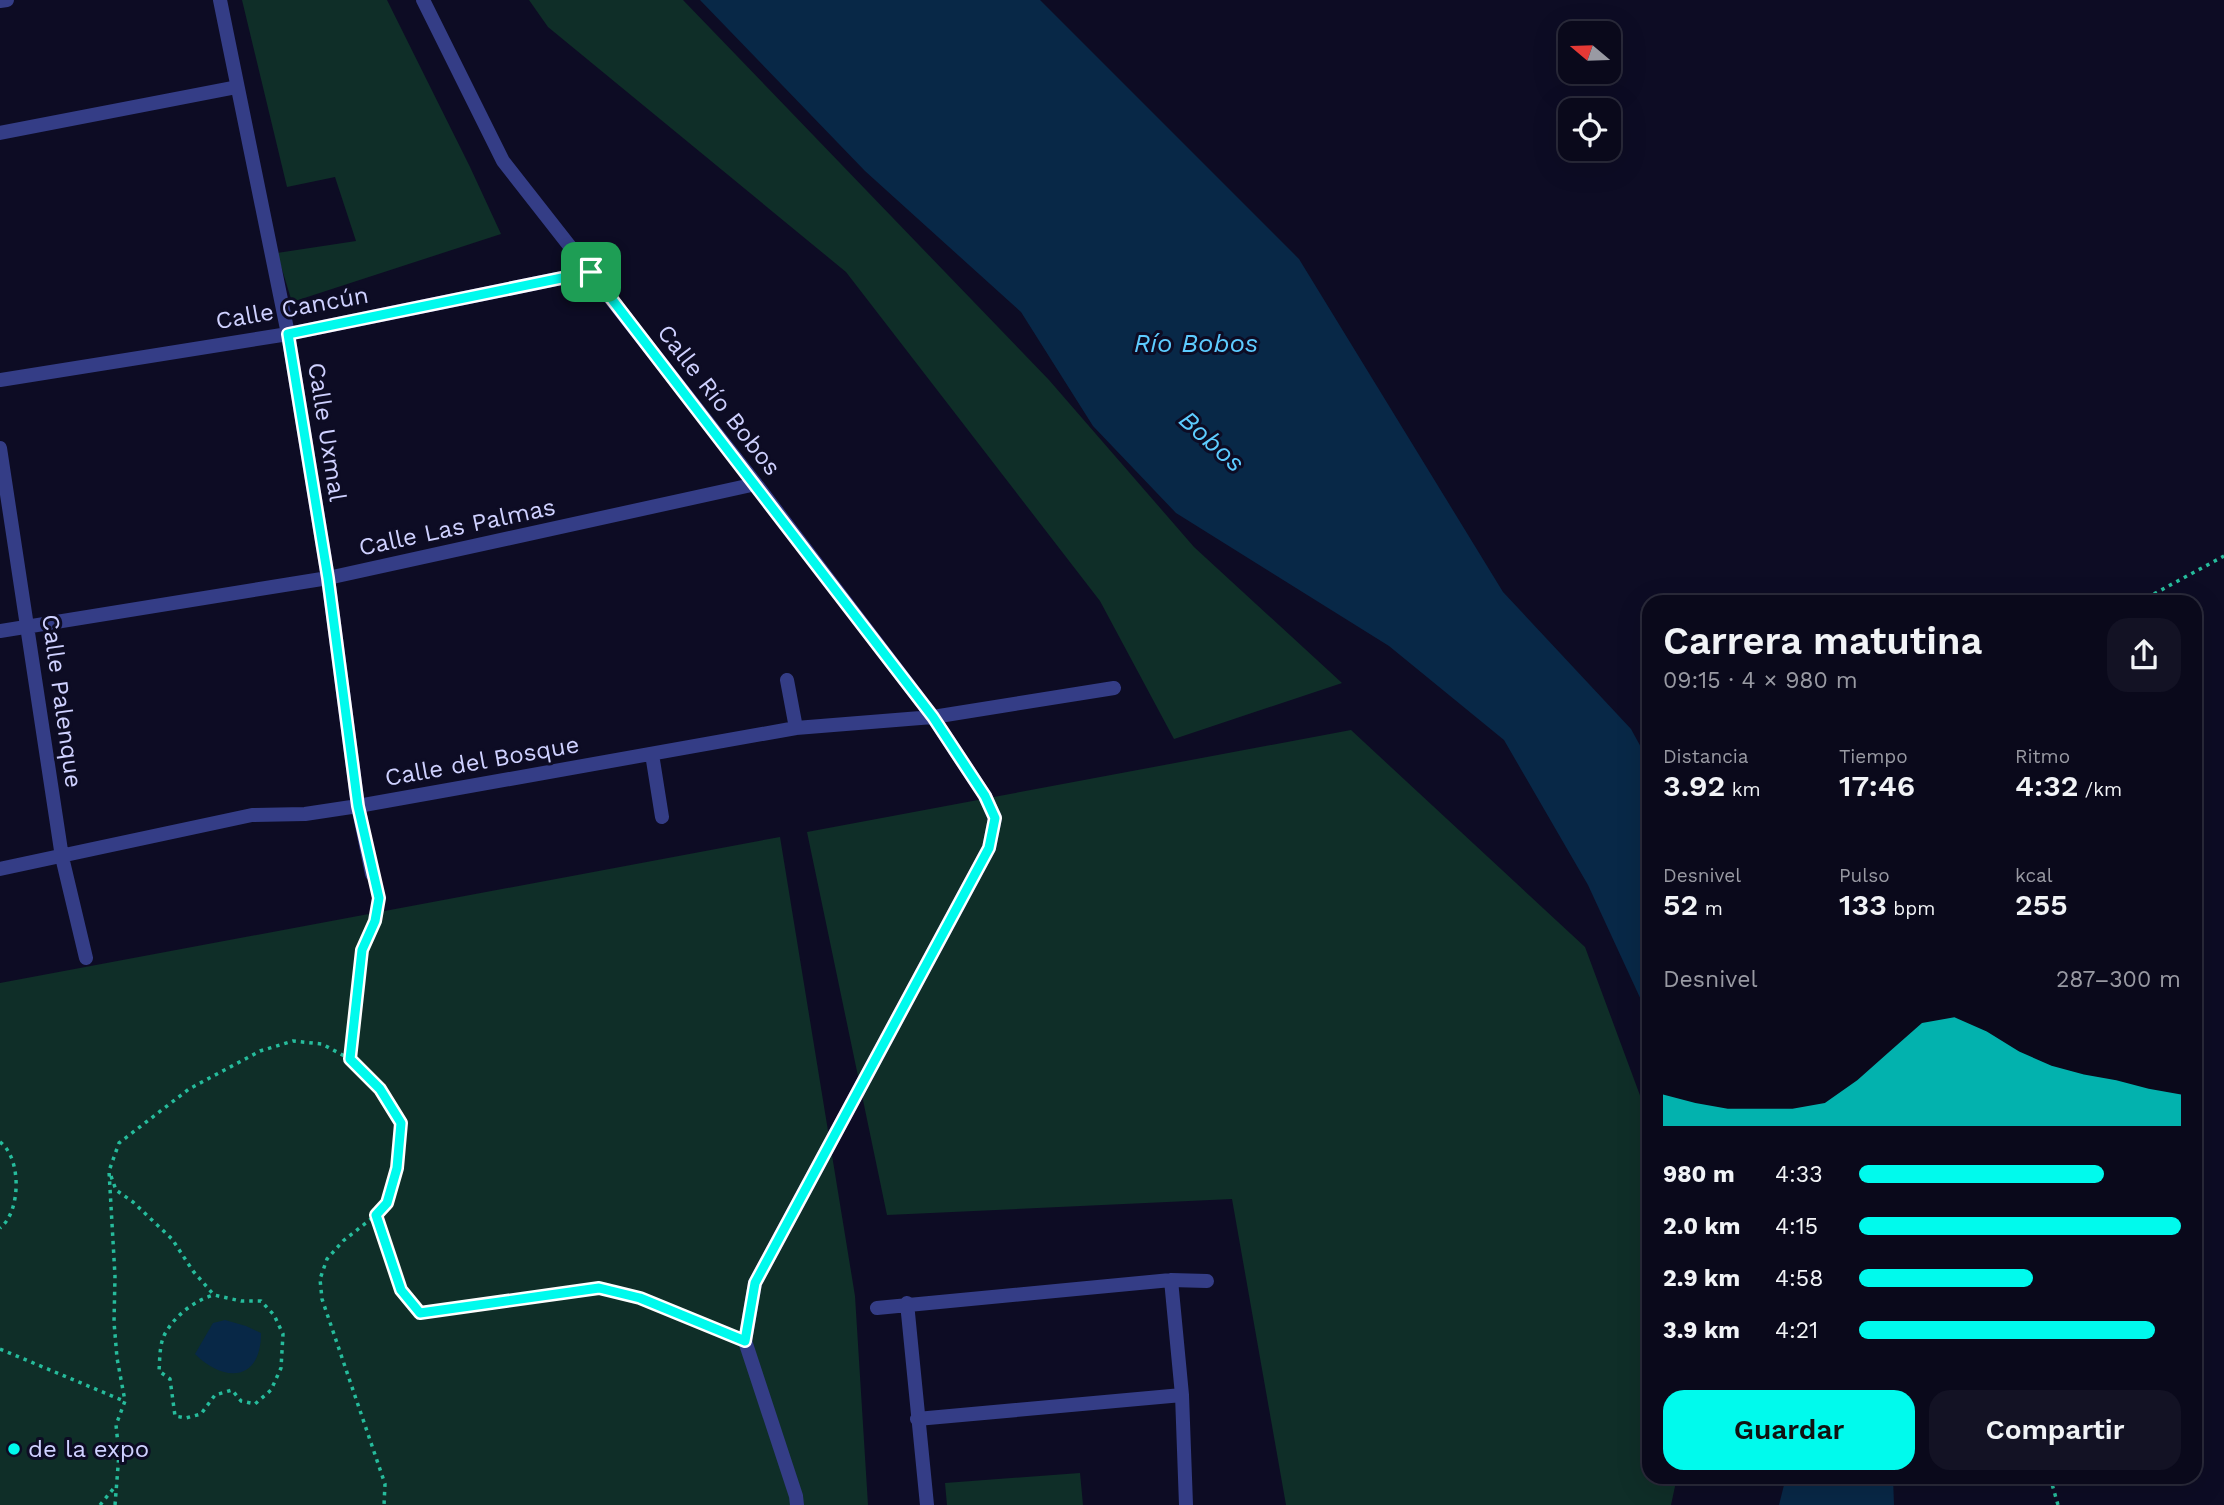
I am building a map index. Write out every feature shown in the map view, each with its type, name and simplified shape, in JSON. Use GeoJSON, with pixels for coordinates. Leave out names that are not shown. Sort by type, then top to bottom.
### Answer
{"type":"FeatureCollection","features":[{"type":"Feature","properties":{"kind":"street"},"geometry":{"type":"LineString","coordinates":[[0,1],[7,0]]}},
{"type":"Feature","properties":{"kind":"street","name":"Calle Uxmal"},"geometry":{"type":"LineString","coordinates":[[220,0],[288,334],[328,578],[358,806],[372,874]]}},
{"type":"Feature","properties":{"kind":"street","name":"Calle Río Bobos"},"geometry":{"type":"LineString","coordinates":[[424,0],[503,161],[756,484],[933,717],[985,796],[995,818],[989,848],[755,1283],[745,1341]]}},
{"type":"Feature","properties":{"kind":"street"},"geometry":{"type":"LineString","coordinates":[[0,133],[237,87]]}},
{"type":"Feature","properties":{"kind":"street","name":"Calle Cancún"},"geometry":{"type":"LineString","coordinates":[[0,380],[288,334],[591,272]]}},
{"type":"Feature","properties":{"kind":"street","name":"Calle Palenque"},"geometry":{"type":"LineString","coordinates":[[0,448],[62,858],[86,958]]}},
{"type":"Feature","properties":{"kind":"street","name":"Calle Las Palmas"},"geometry":{"type":"LineString","coordinates":[[0,631],[328,578],[756,484]]}},
{"type":"Feature","properties":{"kind":"street"},"geometry":{"type":"LineString","coordinates":[[786,680],[796,728]]}},
{"type":"Feature","properties":{"kind":"street","name":"Calle del Bosque"},"geometry":{"type":"LineString","coordinates":[[0,869],[62,858],[252,815],[305,814],[358,806],[796,728],[933,717],[1114,688]]}},
{"type":"Feature","properties":{"kind":"street"},"geometry":{"type":"LineString","coordinates":[[652,754],[662,817]]}},
{"type":"Feature","properties":{"kind":"street"},"geometry":{"type":"LineString","coordinates":[[1171,1279],[1182,1395],[1186,1505]]}},
{"type":"Feature","properties":{"kind":"street"},"geometry":{"type":"LineString","coordinates":[[877,1308],[1171,1279],[1207,1281]]}},
{"type":"Feature","properties":{"kind":"street"},"geometry":{"type":"LineString","coordinates":[[907,1303],[928,1505]]}},
{"type":"Feature","properties":{"kind":"street"},"geometry":{"type":"LineString","coordinates":[[745,1341],[797,1505]]}},
{"type":"Feature","properties":{"kind":"street"},"geometry":{"type":"LineString","coordinates":[[917,1419],[1182,1395]]}},
{"type":"Feature","properties":{"kind":"path"},"geometry":{"type":"LineString","coordinates":[[2151,595],[2224,556]]}},
{"type":"Feature","properties":{"kind":"path"},"geometry":{"type":"LineString","coordinates":[[350,1059],[362,950],[375,921],[379,898],[372,874]]}},
{"type":"Feature","properties":{"kind":"path"},"geometry":{"type":"LineString","coordinates":[[115,1505],[119,1454],[116,1425],[125,1401],[114,1322],[115,1276],[109,1171],[119,1143],[189,1089],[260,1051],[293,1041],[322,1044],[350,1059],[380,1089],[401,1123],[397,1168],[387,1203],[343,1241],[327,1259],[320,1279],[322,1299],[385,1484],[384,1505]]}},
{"type":"Feature","properties":{"kind":"path"},"geometry":{"type":"LineString","coordinates":[[0,1142],[7,1148],[15,1166],[16,1193],[6,1223],[0,1228]]}},
{"type":"Feature","properties":{"kind":"path"},"geometry":{"type":"LineString","coordinates":[[109,1171],[116,1190],[133,1202],[172,1239],[192,1272],[214,1295],[242,1301],[261,1301],[274,1315],[283,1334],[281,1368],[271,1390],[255,1404],[241,1401],[232,1390],[215,1395],[201,1414],[186,1418],[175,1416],[170,1379],[159,1371],[160,1351],[165,1333],[193,1304],[201,1298],[214,1295]]}},
{"type":"Feature","properties":{"kind":"path"},"geometry":{"type":"LineString","coordinates":[[376,1215],[401,1290],[420,1313],[599,1288],[640,1298],[745,1341]]}},
{"type":"Feature","properties":{"kind":"path"},"geometry":{"type":"LineString","coordinates":[[0,1349],[125,1401]]}},
{"type":"Feature","properties":{"kind":"path"},"geometry":{"type":"LineString","coordinates":[[2052,1484],[2058,1505]]}},
{"type":"Feature","properties":{"kind":"path"},"geometry":{"type":"LineString","coordinates":[[100,1505],[115,1487]]}},
{"type":"Feature","properties":{"kind":"green space"},"geometry":{"type":"Polygon","coordinates":[[[242,0],[387,0],[501,234],[292,302],[277,253],[356,241],[335,177],[287,187],[242,0]]]}},
{"type":"Feature","properties":{"kind":"green space"},"geometry":{"type":"Polygon","coordinates":[[[529,0],[683,0],[1049,380],[1194,547],[1342,683],[1174,739],[1100,601],[846,272],[548,27],[529,0]]]}},
{"type":"Feature","properties":{"kind":"green space"},"geometry":{"type":"Polygon","coordinates":[[[1351,730],[1585,947],[1642,1101],[1642,1484],[1676,1484],[1671,1505],[1286,1505],[1232,1199],[887,1215],[807,832],[1351,730]]]}},
{"type":"Feature","properties":{"kind":"green space"},"geometry":{"type":"Polygon","coordinates":[[[780,837],[855,1296],[868,1505],[0,1505],[0,983],[780,837]]]}},
{"type":"Feature","properties":{"kind":"green space"},"geometry":{"type":"Polygon","coordinates":[[[1080,1473],[1083,1505],[947,1505],[945,1483],[1080,1473]]]}},
{"type":"Feature","properties":{"kind":"water","name":"Río Bobos"},"geometry":{"type":"Polygon","coordinates":[[[700,0],[1040,0],[1299,259],[1503,592],[1631,729],[1642,749],[1642,1002],[1588,885],[1504,740],[1389,646],[1176,513],[1093,426],[1021,312],[865,171],[700,0]]]}},
{"type":"Feature","properties":{"kind":"water"},"geometry":{"type":"Polygon","coordinates":[[[225,1320],[261,1333],[255,1361],[248,1369],[239,1373],[218,1370],[195,1354],[213,1323],[225,1320]]]}},
{"type":"Feature","properties":{"kind":"water"},"geometry":{"type":"Polygon","coordinates":[[[1784,1484],[1893,1484],[1894,1505],[1779,1505],[1784,1484]]]}},
{"type":"Feature","properties":{"kind":"place","name":"de la expo"},"geometry":{"type":"Point","coordinates":[14,1449]}},
{"type":"Feature","properties":{"kind":"route"},"geometry":{"type":"LineString","coordinates":[[591,272],[933,717],[985,796],[995,818],[989,848],[755,1283],[745,1341],[640,1298],[599,1288],[420,1313],[401,1290],[376,1215],[387,1203],[397,1168],[401,1123],[380,1089],[350,1059],[362,950],[375,921],[379,898],[358,806],[328,578],[288,334],[591,272]]}},
{"type":"Feature","properties":{"kind":"water label","name":"Bobos"},"geometry":{"type":"Point","coordinates":[1212,441]}}]}
